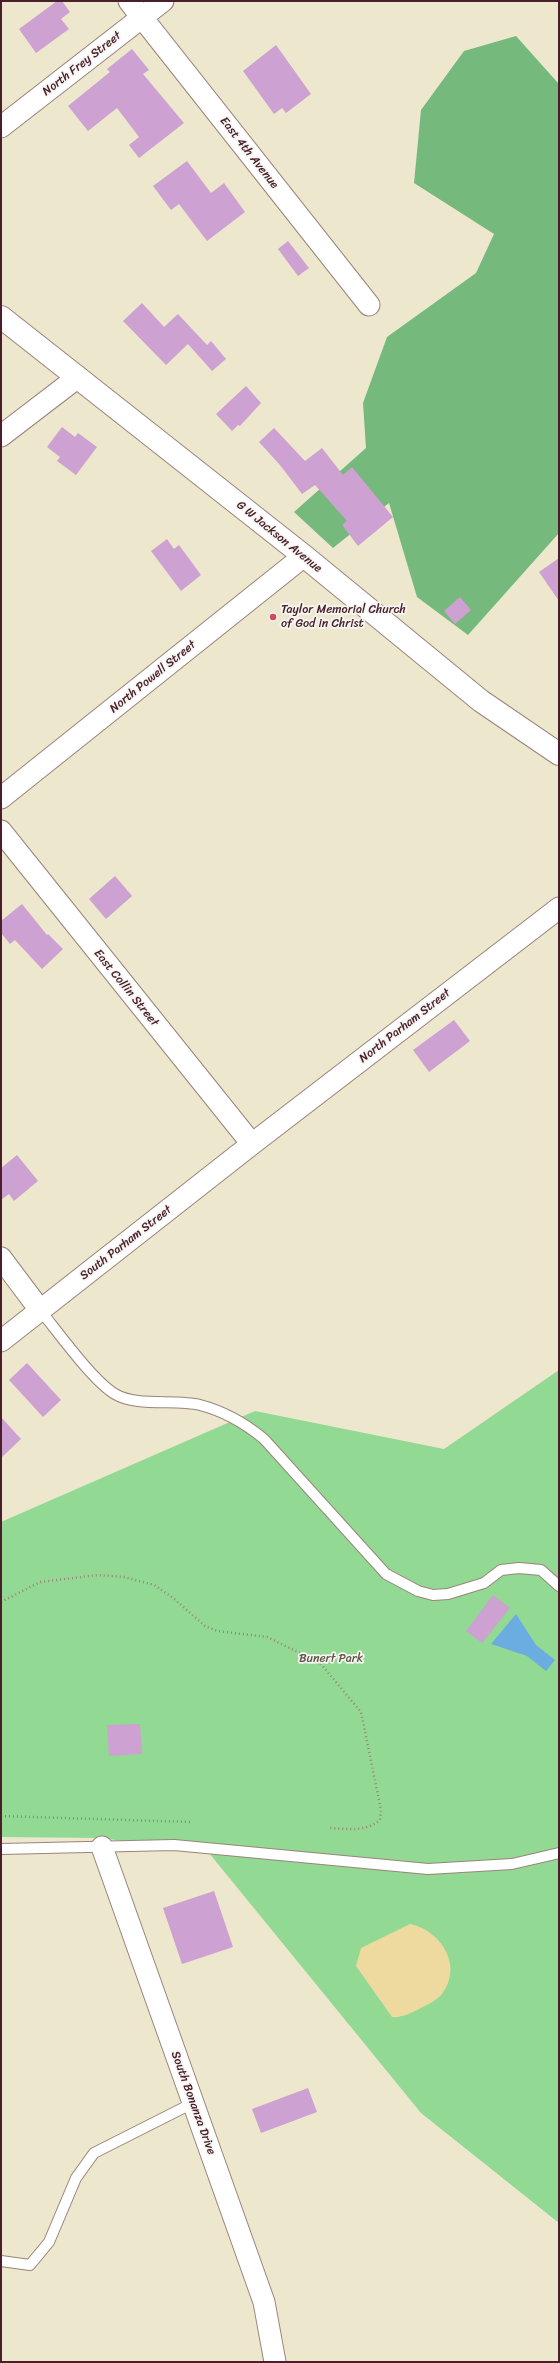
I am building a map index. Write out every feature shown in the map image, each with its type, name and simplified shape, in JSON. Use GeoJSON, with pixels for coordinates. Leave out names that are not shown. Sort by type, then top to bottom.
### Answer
{"type":"FeatureCollection","features":[{"type":"Feature","properties":{"kind":"street","name":"East 4th Avenue"},"geometry":{"type":"LineString","coordinates":[[129,1],[369,305]]}},
{"type":"Feature","properties":{"kind":"street","name":"North Frey Street"},"geometry":{"type":"LineString","coordinates":[[1,127],[163,1]]}},
{"type":"Feature","properties":{"kind":"street","name":"G W Jackson Avenue"},"geometry":{"type":"LineString","coordinates":[[1,317],[304,556],[481,700],[559,754]]}},
{"type":"Feature","properties":{"kind":"street"},"geometry":{"type":"LineString","coordinates":[[1,436],[78,377]]}},
{"type":"Feature","properties":{"kind":"street","name":"North Powell Street"},"geometry":{"type":"LineString","coordinates":[[1,798],[304,556]]}},
{"type":"Feature","properties":{"kind":"street","name":"East Collin Street"},"geometry":{"type":"LineString","coordinates":[[1,831],[252,1144]]}},
{"type":"Feature","properties":{"kind":"street","name":"North Parham Street"},"geometry":{"type":"LineString","coordinates":[[252,1144],[559,908]]}},
{"type":"Feature","properties":{"kind":"street","name":"South Parham Street"},"geometry":{"type":"LineString","coordinates":[[1,1341],[252,1144]]}},
{"type":"Feature","properties":{"kind":"street"},"geometry":{"type":"LineString","coordinates":[[1,1258],[40,1310]]}},
{"type":"Feature","properties":{"kind":"street","name":"South Bonanza Drive"},"geometry":{"type":"LineString","coordinates":[[102,1847],[264,2302],[275,2362]]}},
{"type":"Feature","properties":{"kind":"lane"},"geometry":{"type":"LineString","coordinates":[[40,1310],[98,1378],[116,1395],[131,1399],[200,1405],[245,1424],[264,1439],[386,1574],[418,1591],[433,1595],[448,1594],[484,1583],[501,1570],[519,1568],[542,1570],[559,1586]]}},
{"type":"Feature","properties":{"kind":"lane"},"geometry":{"type":"LineString","coordinates":[[1,1849],[174,1845],[428,1869],[512,1864],[559,1853]]}},
{"type":"Feature","properties":{"kind":"lane"},"geometry":{"type":"LineString","coordinates":[[1,2261],[30,2265],[49,2242],[76,2178],[94,2154],[193,2103]]}},
{"type":"Feature","properties":{"kind":"path"},"geometry":{"type":"LineString","coordinates":[[1,1602],[40,1582],[98,1575],[124,1577],[154,1585],[172,1597],[205,1626],[217,1631],[267,1637],[320,1663],[361,1712],[381,1810],[380,1820],[372,1827],[356,1830],[330,1828]]}},
{"type":"Feature","properties":{"kind":"path"},"geometry":{"type":"LineString","coordinates":[[1,1816],[191,1822]]}},
{"type":"Feature","properties":{"kind":"green space"},"geometry":{"type":"Polygon","coordinates":[[[516,36],[558,83],[559,82],[559,533],[468,635],[417,597],[389,503],[333,548],[294,512],[366,448],[363,403],[387,337],[476,273],[494,234],[414,183],[421,110],[464,51],[516,36]]]}},
{"type":"Feature","properties":{"kind":"green space","name":"Bunert Park"},"geometry":{"type":"Polygon","coordinates":[[[559,1370],[559,2223],[421,2113],[209,1853],[102,1838],[1,1837],[1,1522],[255,1411],[444,1449],[559,1370]]]}},
{"type":"Feature","properties":{"kind":"sand"},"geometry":{"type":"Polygon","coordinates":[[[410,1924],[431,1933],[446,1950],[450,1972],[448,1983],[442,1994],[437,1999],[409,2014],[399,2017],[392,2017],[356,1966],[361,1948],[410,1924]]]}},
{"type":"Feature","properties":{"kind":"water"},"geometry":{"type":"Polygon","coordinates":[[[516,1614],[536,1645],[555,1660],[546,1671],[527,1656],[491,1644],[516,1614]]]}},
{"type":"Feature","properties":{"kind":"building"},"geometry":{"type":"Polygon","coordinates":[[[57,1],[62,1],[70,12],[61,19],[69,29],[36,53],[19,29],[57,1]]]}},
{"type":"Feature","properties":{"kind":"building"},"geometry":{"type":"Polygon","coordinates":[[[276,45],[311,94],[286,113],[282,108],[274,114],[243,71],[276,45]]]}},
{"type":"Feature","properties":{"kind":"building"},"geometry":{"type":"Polygon","coordinates":[[[132,49],[149,70],[143,74],[184,123],[139,158],[129,145],[139,137],[117,108],[88,131],[68,106],[110,72],[107,69],[132,49]]]}},
{"type":"Feature","properties":{"kind":"building"},"geometry":{"type":"Polygon","coordinates":[[[187,161],[211,193],[224,183],[245,212],[207,241],[179,204],[171,210],[153,186],[187,161]]]}},
{"type":"Feature","properties":{"kind":"building"},"geometry":{"type":"Polygon","coordinates":[[[288,241],[309,268],[298,276],[278,249],[288,241]]]}},
{"type":"Feature","properties":{"kind":"building"},"geometry":{"type":"Polygon","coordinates":[[[142,303],[164,327],[178,314],[207,345],[211,341],[226,359],[212,371],[188,344],[166,365],[123,321],[142,303]]]}},
{"type":"Feature","properties":{"kind":"building"},"geometry":{"type":"Polygon","coordinates":[[[246,386],[261,403],[240,426],[238,425],[232,431],[216,414],[246,386]]]}},
{"type":"Feature","properties":{"kind":"building"},"geometry":{"type":"Polygon","coordinates":[[[62,427],[75,437],[78,433],[97,447],[76,475],[57,461],[60,457],[47,447],[62,427]]]}},
{"type":"Feature","properties":{"kind":"building"},"geometry":{"type":"Polygon","coordinates":[[[274,428],[305,461],[322,448],[343,475],[352,467],[393,517],[358,546],[342,525],[347,521],[315,485],[302,494],[280,465],[259,442],[274,428]]]}},
{"type":"Feature","properties":{"kind":"building"},"geometry":{"type":"Polygon","coordinates":[[[167,539],[174,549],[179,545],[201,575],[181,591],[151,551],[167,539]]]}},
{"type":"Feature","properties":{"kind":"building"},"geometry":{"type":"Polygon","coordinates":[[[559,558],[559,601],[539,572],[559,558]]]}},
{"type":"Feature","properties":{"kind":"building"},"geometry":{"type":"Polygon","coordinates":[[[460,597],[471,610],[455,624],[444,611],[460,597]]]}},
{"type":"Feature","properties":{"kind":"building"},"geometry":{"type":"Polygon","coordinates":[[[115,876],[132,896],[106,919],[89,899],[115,876]]]}},
{"type":"Feature","properties":{"kind":"building"},"geometry":{"type":"Polygon","coordinates":[[[22,904],[47,935],[48,934],[63,949],[42,969],[15,940],[10,944],[1,933],[1,921],[22,904]]]}},
{"type":"Feature","properties":{"kind":"building"},"geometry":{"type":"Polygon","coordinates":[[[454,1020],[470,1041],[429,1072],[413,1050],[454,1020]]]}},
{"type":"Feature","properties":{"kind":"building"},"geometry":{"type":"Polygon","coordinates":[[[17,1155],[38,1181],[14,1201],[9,1194],[1,1200],[1,1168],[17,1155]]]}},
{"type":"Feature","properties":{"kind":"building"},"geometry":{"type":"Polygon","coordinates":[[[27,1363],[61,1400],[43,1417],[9,1380],[27,1363]]]}},
{"type":"Feature","properties":{"kind":"building"},"geometry":{"type":"Polygon","coordinates":[[[1,1417],[21,1439],[1,1458],[1,1417]]]}},
{"type":"Feature","properties":{"kind":"building"},"geometry":{"type":"Polygon","coordinates":[[[493,1595],[510,1608],[482,1643],[466,1631],[493,1595]]]}},
{"type":"Feature","properties":{"kind":"building"},"geometry":{"type":"Polygon","coordinates":[[[140,1724],[142,1754],[109,1756],[107,1725],[140,1724]]]}},
{"type":"Feature","properties":{"kind":"building"},"geometry":{"type":"Polygon","coordinates":[[[214,1891],[233,1947],[182,1964],[163,1908],[214,1891]]]}},
{"type":"Feature","properties":{"kind":"building"},"geometry":{"type":"Polygon","coordinates":[[[308,2088],[317,2112],[261,2133],[252,2109],[308,2088]]]}},
{"type":"Feature","properties":{"kind":"place","name":"Taylor Memorial Church of God in Christ"},"geometry":{"type":"Point","coordinates":[273,617]}}]}
